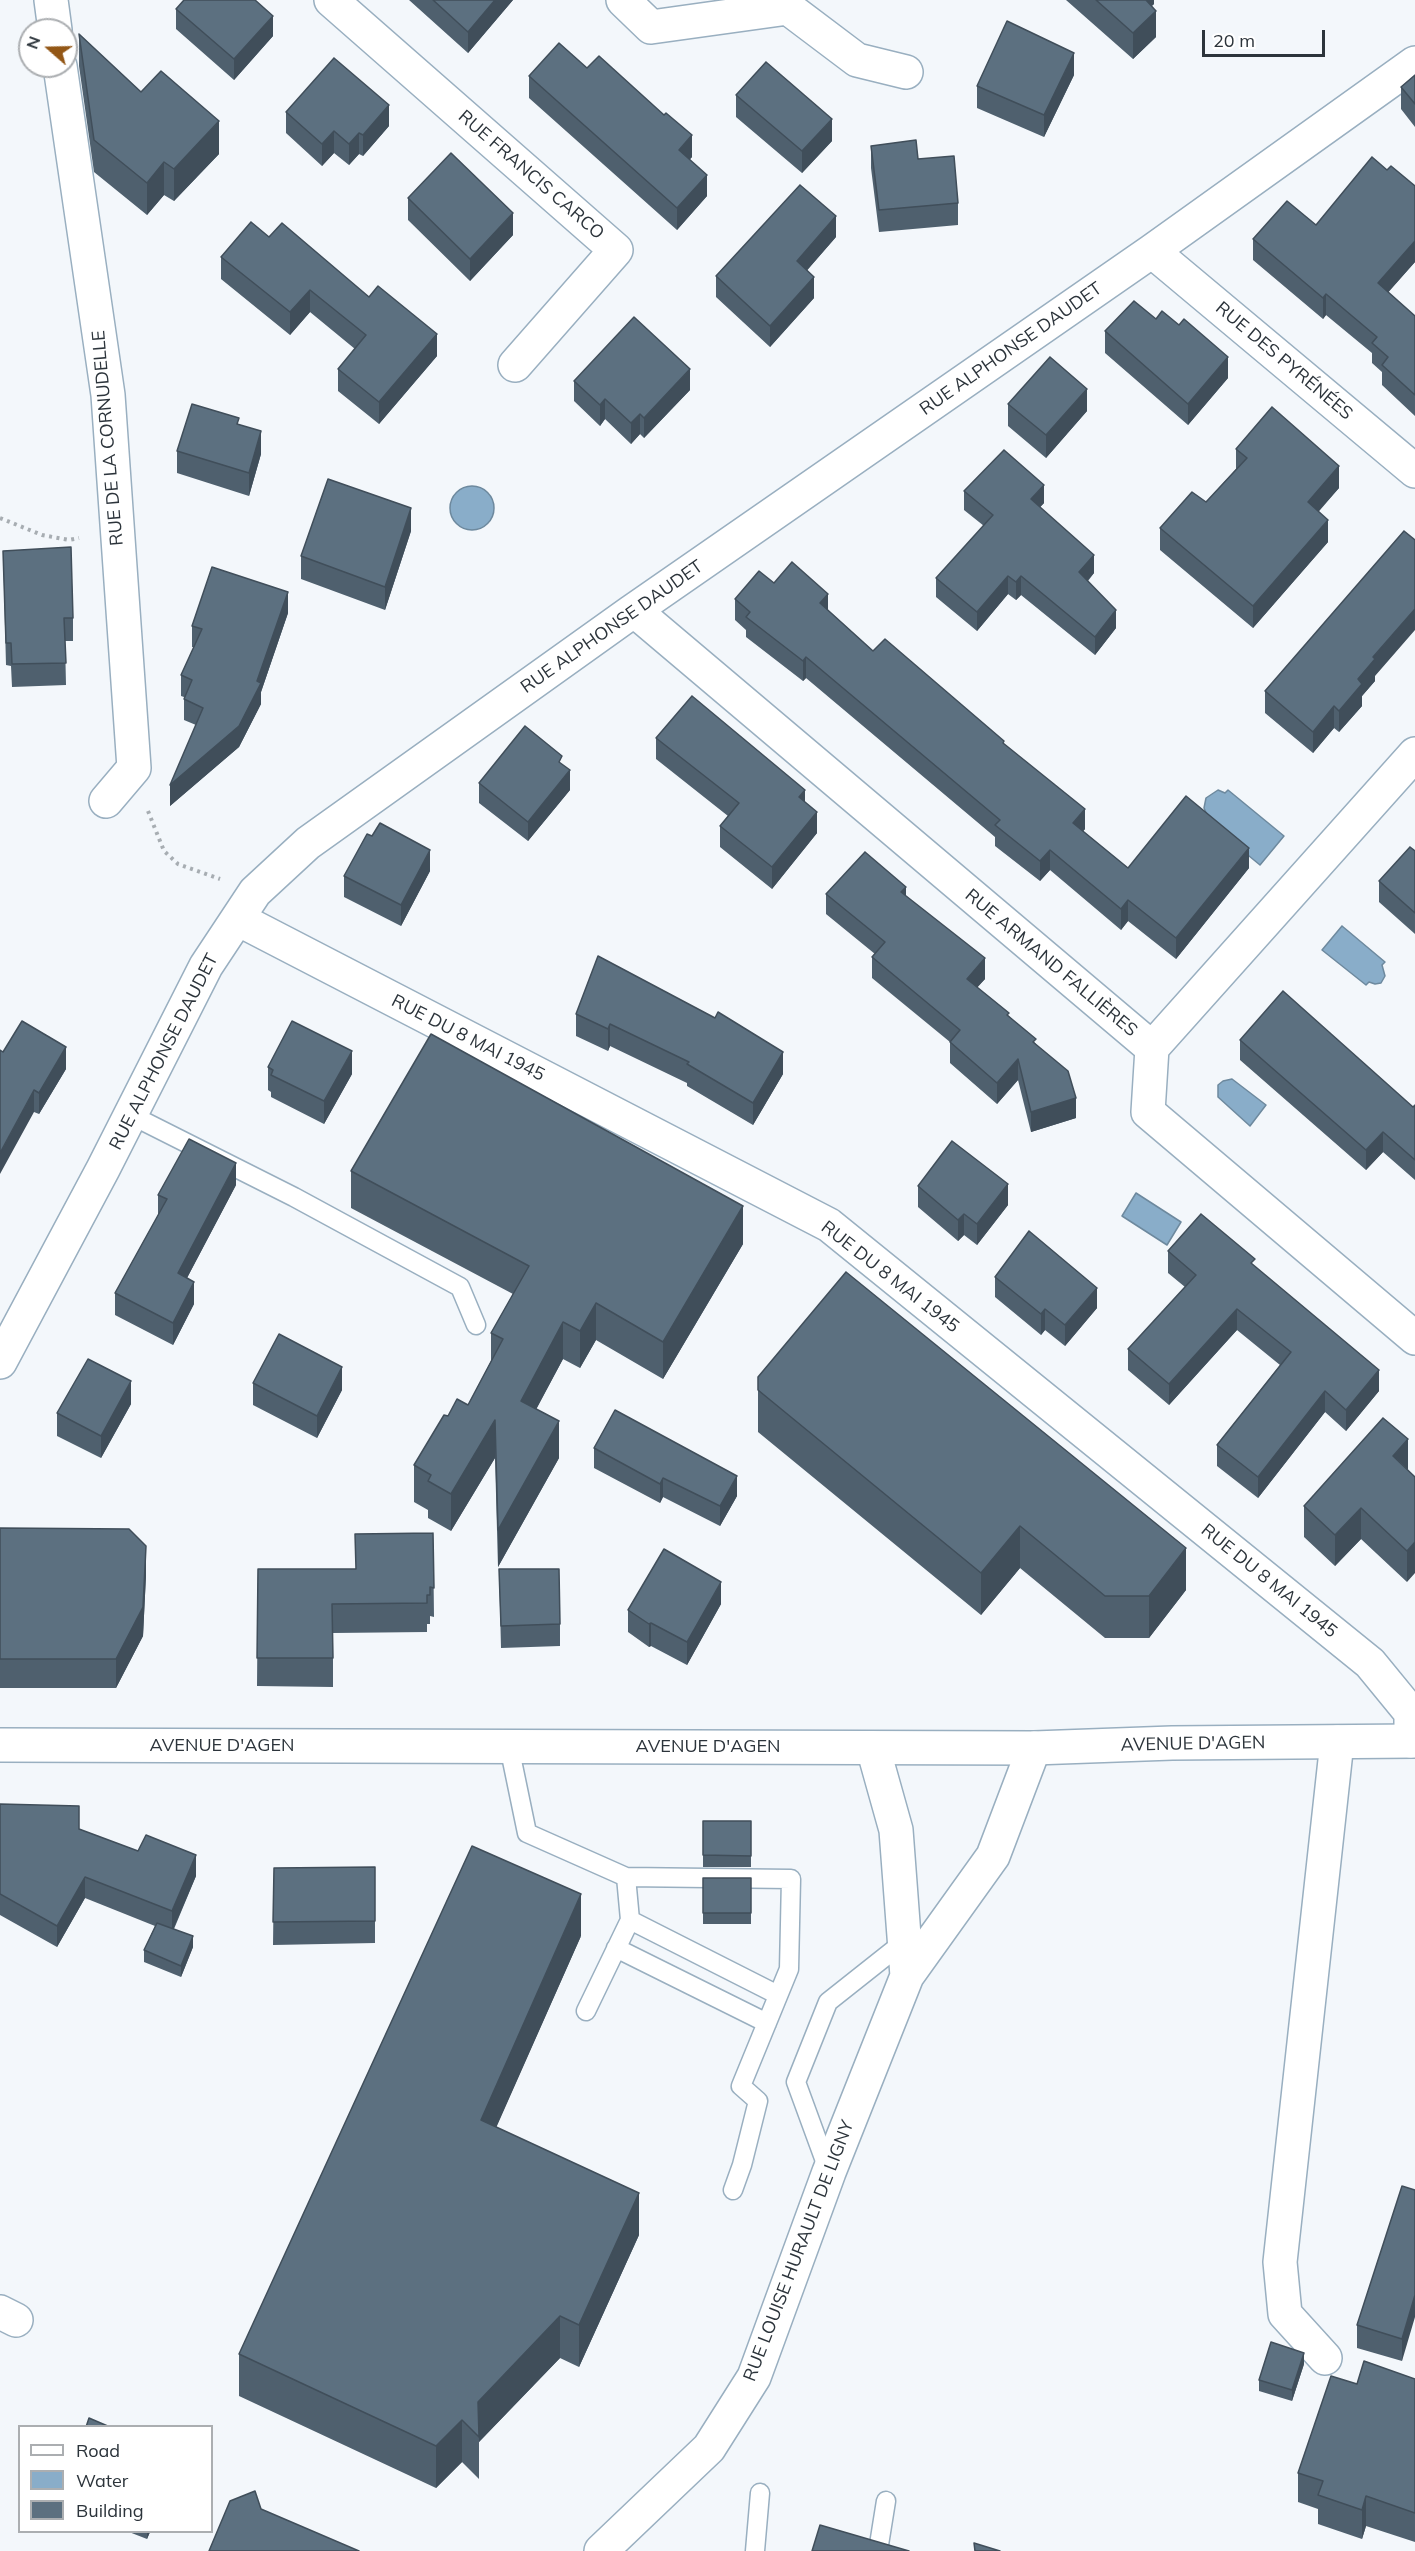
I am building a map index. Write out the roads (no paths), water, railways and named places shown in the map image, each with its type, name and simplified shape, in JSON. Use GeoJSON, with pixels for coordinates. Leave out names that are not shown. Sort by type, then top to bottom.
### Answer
{"type":"FeatureCollection","features":[{"type":"Feature","properties":{"kind":"street"},"geometry":{"type":"LineString","coordinates":[[51,0],[53,18]]}},
{"type":"Feature","properties":{"kind":"street","name":"RUE FRANCIS CARCO"},"geometry":{"type":"LineString","coordinates":[[331,0],[616,250],[515,365]]}},
{"type":"Feature","properties":{"kind":"street"},"geometry":{"type":"LineString","coordinates":[[623,0],[651,27],[788,8],[857,60],[906,72]]}},
{"type":"Feature","properties":{"kind":"street","name":"RUE ALPHONSE DAUDET"},"geometry":{"type":"LineString","coordinates":[[0,1362],[206,966],[246,905],[308,843],[635,610],[1152,251],[1415,63]]}},
{"type":"Feature","properties":{"kind":"street","name":"RUE DE LA CORNUDELLE"},"geometry":{"type":"LineString","coordinates":[[62,78],[108,395],[134,768],[106,801]]}},
{"type":"Feature","properties":{"kind":"street","name":"RUE DES PYRÉNÉES"},"geometry":{"type":"LineString","coordinates":[[1152,251],[1415,471]]}},
{"type":"Feature","properties":{"kind":"street","name":"RUE ARMAND FALLIÈRES"},"geometry":{"type":"LineString","coordinates":[[635,610],[1152,1048],[1148,1112],[1415,1338]]}},
{"type":"Feature","properties":{"kind":"street"},"geometry":{"type":"LineString","coordinates":[[1152,1048],[1415,754]]}},
{"type":"Feature","properties":{"kind":"street","name":"RUE DU 8 MAI 1945"},"geometry":{"type":"LineString","coordinates":[[246,905],[829,1226],[1370,1663],[1411,1713],[1413,1741]]}},
{"type":"Feature","properties":{"kind":"street","name":"AVENUE D'AGEN"},"geometry":{"type":"LineString","coordinates":[[0,1745],[1034,1748],[1172,1743],[1413,1741]]}},
{"type":"Feature","properties":{"kind":"street"},"geometry":{"type":"LineString","coordinates":[[1325,2358],[1285,2314],[1280,2262],[1337,1742]]}},
{"type":"Feature","properties":{"kind":"street","name":"RUE LOUISE HURAULT DE LIGNY"},"geometry":{"type":"LineString","coordinates":[[873,1748],[896,1830],[907,1976]]}},
{"type":"Feature","properties":{"kind":"street","name":"RUE LOUISE HURAULT DE LIGNY"},"geometry":{"type":"LineString","coordinates":[[602,2551],[708,2448],[754,2377],[829,2172],[907,1976],[993,1856],[1034,1748]]}},
{"type":"Feature","properties":{"kind":"lane"},"geometry":{"type":"LineString","coordinates":[[130,1115],[294,1197],[460,1287],[476,1325]]}},
{"type":"Feature","properties":{"kind":"lane"},"geometry":{"type":"LineString","coordinates":[[509,1746],[527,1833],[602,1869],[626,1877],[791,1879],[789,1969],[741,2086],[758,2101],[733,2190]]}},
{"type":"Feature","properties":{"kind":"lane"},"geometry":{"type":"LineString","coordinates":[[586,2011],[630,1920],[626,1877]]}},
{"type":"Feature","properties":{"kind":"lane"},"geometry":{"type":"LineString","coordinates":[[630,1920],[778,1995]]}},
{"type":"Feature","properties":{"kind":"lane"},"geometry":{"type":"LineString","coordinates":[[829,2172],[796,2082],[828,2002],[904,1941]]}},
{"type":"Feature","properties":{"kind":"lane"},"geometry":{"type":"LineString","coordinates":[[616,1948],[767,2023]]}},
{"type":"Feature","properties":{"kind":"lane"},"geometry":{"type":"LineString","coordinates":[[755,2551],[760,2493]]}},
{"type":"Feature","properties":{"kind":"lane"},"geometry":{"type":"LineString","coordinates":[[878,2551],[886,2501]]}},
{"type":"Feature","properties":{"kind":"water"},"geometry":{"type":"Polygon","coordinates":[[[472,486],[488,492],[494,508],[488,524],[472,530],[456,524],[450,508],[456,492],[472,486]]]}},
{"type":"Feature","properties":{"kind":"water"},"geometry":{"type":"Polygon","coordinates":[[[1218,790],[1225,793],[1228,790],[1284,836],[1260,865],[1204,819],[1207,815],[1204,808],[1206,798],[1218,790]]]}},
{"type":"Feature","properties":{"kind":"water"},"geometry":{"type":"Polygon","coordinates":[[[1342,926],[1385,962],[1382,965],[1385,976],[1381,983],[1369,982],[1366,985],[1322,950],[1342,926]]]}},
{"type":"Feature","properties":{"kind":"water"},"geometry":{"type":"Polygon","coordinates":[[[1232,1079],[1266,1105],[1250,1126],[1218,1097],[1218,1085],[1232,1079]]]}},
{"type":"Feature","properties":{"kind":"water"},"geometry":{"type":"Polygon","coordinates":[[[1136,1193],[1181,1222],[1167,1245],[1122,1216],[1136,1193]]]}}]}
